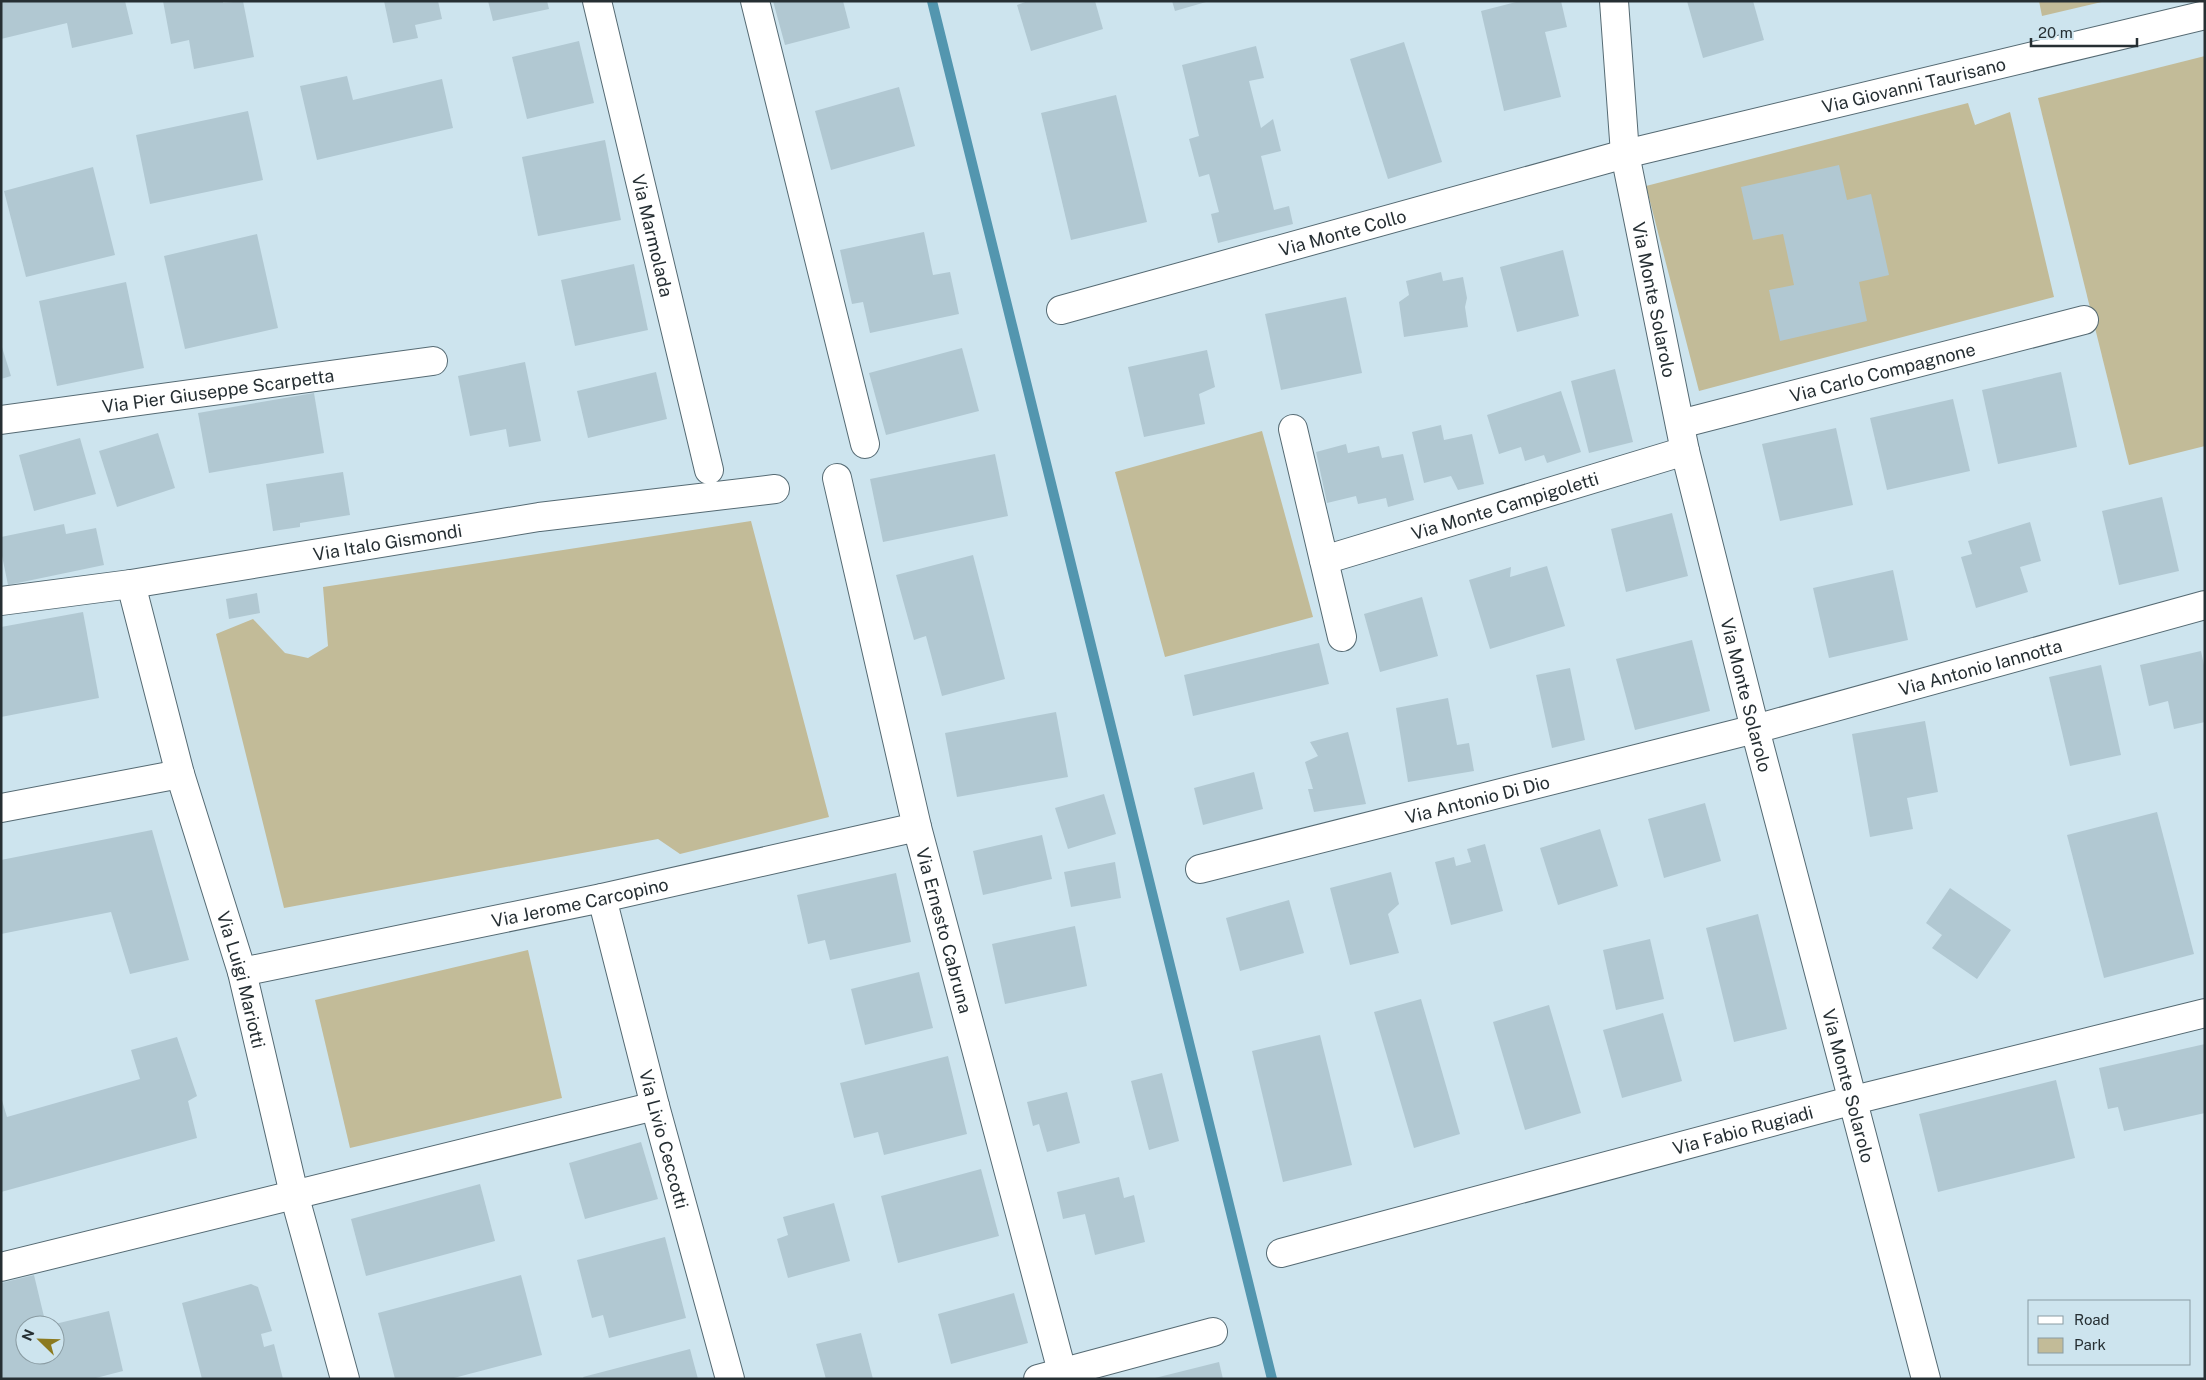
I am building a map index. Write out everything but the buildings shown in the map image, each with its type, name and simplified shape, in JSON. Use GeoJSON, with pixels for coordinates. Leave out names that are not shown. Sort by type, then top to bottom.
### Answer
{"type":"FeatureCollection","features":[{"type":"Feature","properties":{"kind":"street","name":"Via Marmolada"},"geometry":{"type":"LineString","coordinates":[[597,1],[709,470]]}},
{"type":"Feature","properties":{"kind":"street"},"geometry":{"type":"LineString","coordinates":[[755,1],[865,444]]}},
{"type":"Feature","properties":{"kind":"street","name":"Via Monte Solarolo"},"geometry":{"type":"LineString","coordinates":[[1614,1],[1625,154],[1685,451],[1755,730],[1926,1379]]}},
{"type":"Feature","properties":{"kind":"street","name":"Via Giovanni Taurisano"},"geometry":{"type":"LineString","coordinates":[[1625,154],[2205,15]]}},
{"type":"Feature","properties":{"kind":"street","name":"Via Monte Collo"},"geometry":{"type":"LineString","coordinates":[[1061,310],[1625,154]]}},
{"type":"Feature","properties":{"kind":"street","name":"Via Carlo Compagnone"},"geometry":{"type":"LineString","coordinates":[[1680,424],[2084,320]]}},
{"type":"Feature","properties":{"kind":"street","name":"Via Pier Giuseppe Scarpetta"},"geometry":{"type":"LineString","coordinates":[[1,420],[433,361]]}},
{"type":"Feature","properties":{"kind":"street"},"geometry":{"type":"LineString","coordinates":[[1293,429],[1342,637]]}},
{"type":"Feature","properties":{"kind":"street","name":"Via Monte Campigoletti"},"geometry":{"type":"LineString","coordinates":[[1324,560],[1685,451]]}},
{"type":"Feature","properties":{"kind":"street","name":"Via Ernesto Cabruna"},"geometry":{"type":"LineString","coordinates":[[837,478],[918,827],[1055,1377]]}},
{"type":"Feature","properties":{"kind":"street","name":"Via Italo Gismondi"},"geometry":{"type":"LineString","coordinates":[[1,601],[132,584],[539,517],[775,489]]}},
{"type":"Feature","properties":{"kind":"street","name":"Via Luigi Mariotti"},"geometry":{"type":"LineString","coordinates":[[132,584],[180,774],[242,972],[294,1194],[345,1379]]}},
{"type":"Feature","properties":{"kind":"street","name":"Via Antonio Iannotta"},"geometry":{"type":"LineString","coordinates":[[1755,730],[2205,605]]}},
{"type":"Feature","properties":{"kind":"street","name":"Via Antonio Di Dio"},"geometry":{"type":"LineString","coordinates":[[1200,869],[1755,730]]}},
{"type":"Feature","properties":{"kind":"street"},"geometry":{"type":"LineString","coordinates":[[1,808],[180,774]]}},
{"type":"Feature","properties":{"kind":"street","name":"Via Jerome Carcopino"},"geometry":{"type":"LineString","coordinates":[[242,972],[602,898],[918,827]]}},
{"type":"Feature","properties":{"kind":"street","name":"Via Livio Ceccotti"},"geometry":{"type":"LineString","coordinates":[[602,898],[655,1106],[730,1379]]}},
{"type":"Feature","properties":{"kind":"street","name":"Via Fabio Rugiadi"},"geometry":{"type":"LineString","coordinates":[[1281,1253],[1854,1100],[2205,1012]]}},
{"type":"Feature","properties":{"kind":"street"},"geometry":{"type":"LineString","coordinates":[[1,1267],[655,1106]]}},
{"type":"Feature","properties":{"kind":"street"},"geometry":{"type":"LineString","coordinates":[[1055,1377],[1213,1332]]}},
{"type":"Feature","properties":{"kind":"green space"},"geometry":{"type":"Polygon","coordinates":[[[2039,1],[2106,1],[2042,16],[2039,1]]]}},
{"type":"Feature","properties":{"kind":"green space"},"geometry":{"type":"Polygon","coordinates":[[[2205,56],[2205,446],[2129,465],[2038,98],[2205,56]]]}},
{"type":"Feature","properties":{"kind":"green space"},"geometry":{"type":"Polygon","coordinates":[[[1968,103],[1975,125],[2010,112],[2054,297],[1699,391],[1646,186],[1968,103]]]}},
{"type":"Feature","properties":{"kind":"green space"},"geometry":{"type":"Polygon","coordinates":[[[1262,431],[1313,617],[1165,657],[1115,472],[1262,431]]]}},
{"type":"Feature","properties":{"kind":"green space"},"geometry":{"type":"Polygon","coordinates":[[[751,521],[829,817],[680,854],[658,839],[284,908],[216,634],[253,619],[285,653],[308,658],[328,646],[323,587],[751,521]]]}},
{"type":"Feature","properties":{"kind":"green space"},"geometry":{"type":"Polygon","coordinates":[[[528,950],[562,1098],[350,1148],[315,1000],[528,950]]]}},
{"type":"Feature","properties":{"kind":"waterway"},"geometry":{"type":"LineString","coordinates":[[932,1],[1272,1379]]}}]}
